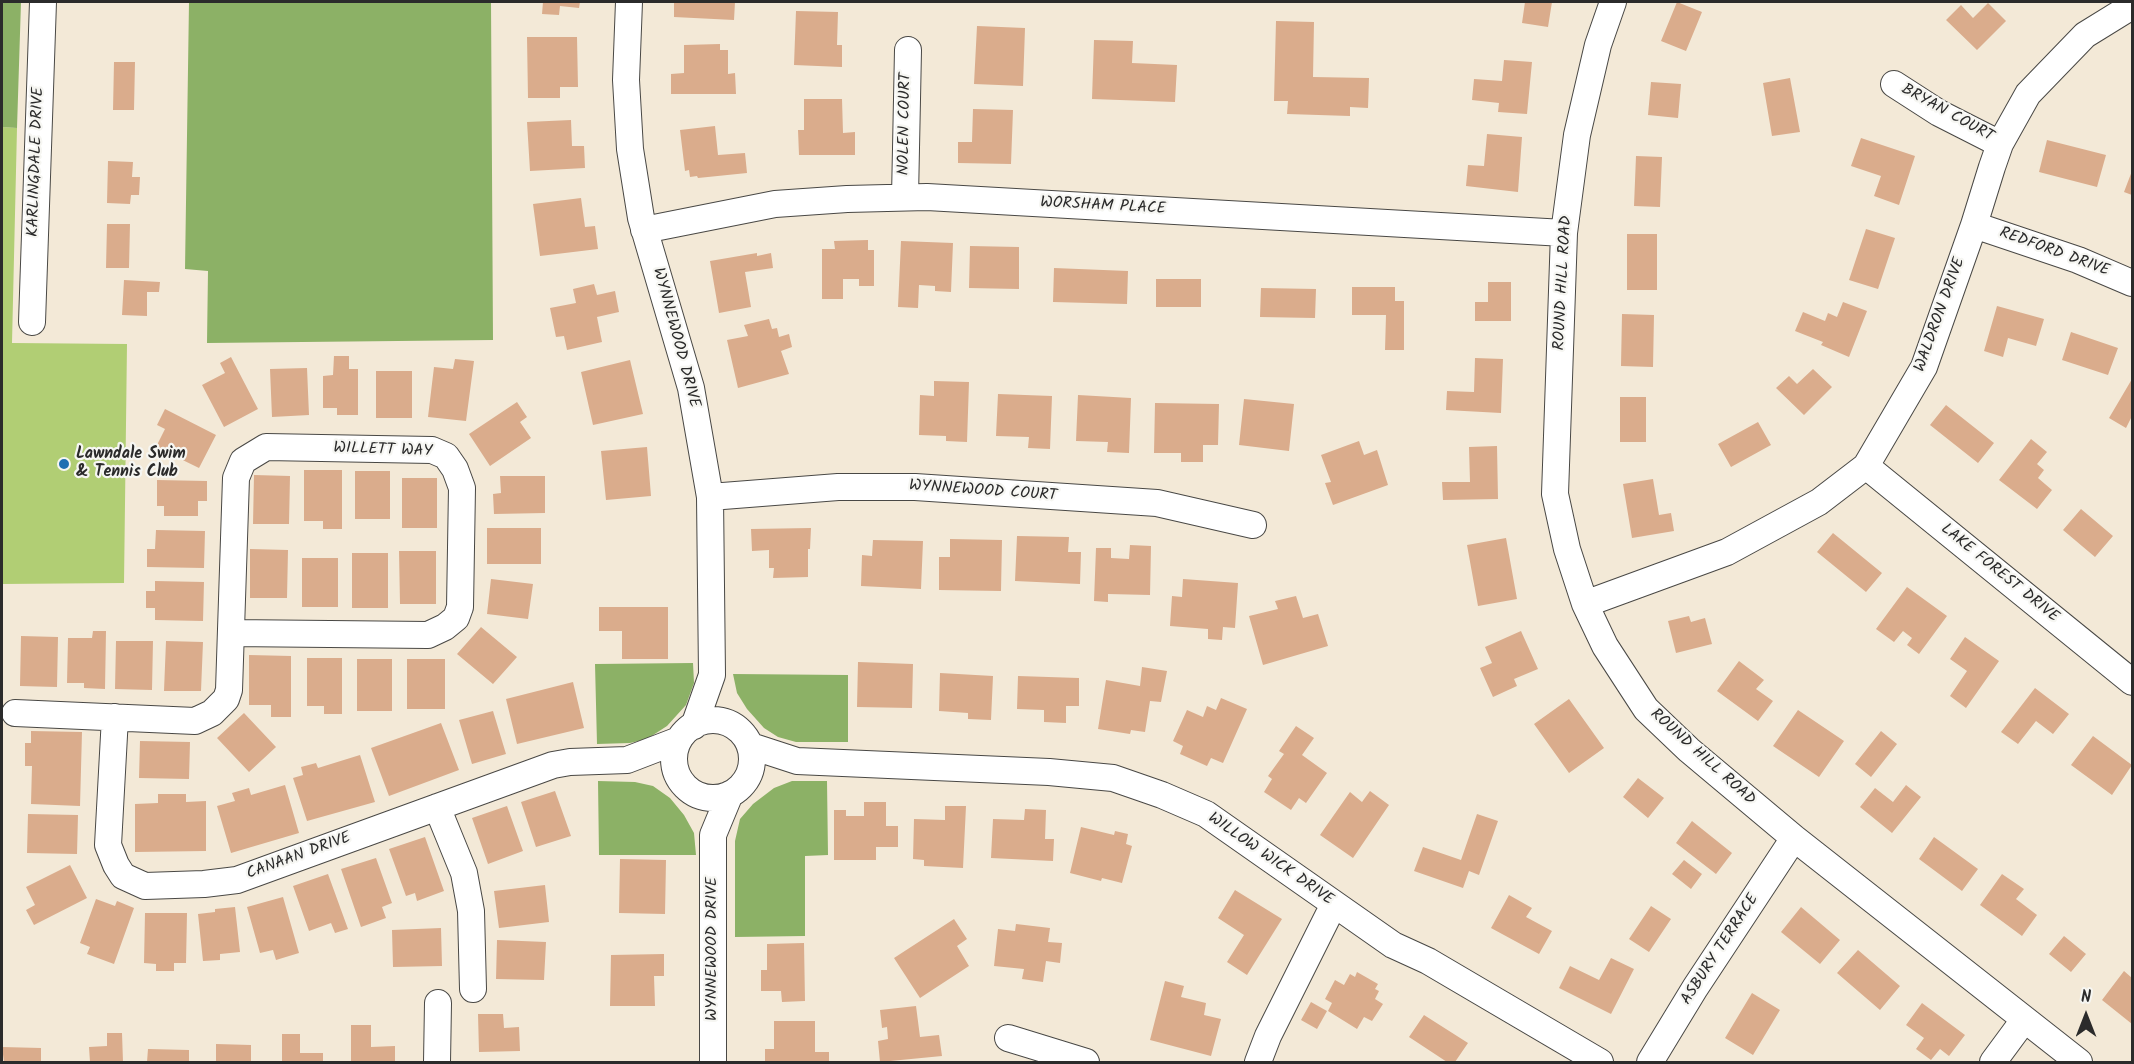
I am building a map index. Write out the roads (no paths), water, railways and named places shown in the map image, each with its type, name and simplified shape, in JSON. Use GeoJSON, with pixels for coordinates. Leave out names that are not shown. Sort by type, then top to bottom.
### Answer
{"type":"FeatureCollection","features":[{"type":"Feature","properties":{"kind":"street","name":"KARLINGDALE DRIVE"},"geometry":{"type":"LineString","coordinates":[[32,322],[42,2]]}},
{"type":"Feature","properties":{"kind":"street","name":"WYNNEWOOD DRIVE"},"geometry":{"type":"LineString","coordinates":[[629,2],[626,80],[630,149],[644,230],[691,388],[710,496],[712,675],[730,724],[745,736],[751,746],[753,759],[713,835],[713,1062]]}},
{"type":"Feature","properties":{"kind":"street","name":"ROUND HILL ROAD"},"geometry":{"type":"LineString","coordinates":[[1613,2],[1598,45],[1577,135],[1564,233],[1555,494],[1567,549],[1585,604],[1605,646],[1646,709],[1689,750],[1794,838],[2079,1062]]}},
{"type":"Feature","properties":{"kind":"street","name":"WALDRON DRIVE"},"geometry":{"type":"LineString","coordinates":[[1585,604],[1727,552],[1819,502],[1866,466],[1924,367],[2000,144],[2028,94],[2085,35],[2132,4]]}},
{"type":"Feature","properties":{"kind":"street","name":"NOLEN COURT"},"geometry":{"type":"LineString","coordinates":[[905,197],[908,50]]}},
{"type":"Feature","properties":{"kind":"street","name":"BRYAN COURT"},"geometry":{"type":"LineString","coordinates":[[1894,84],[1939,113],[2000,144]]}},
{"type":"Feature","properties":{"kind":"street","name":"WORSHAM PLACE"},"geometry":{"type":"LineString","coordinates":[[644,230],[775,204],[927,197],[1564,233]]}},
{"type":"Feature","properties":{"kind":"street","name":"REDFORD DRIVE"},"geometry":{"type":"LineString","coordinates":[[1974,225],[2078,260],[2133,283]]}},
{"type":"Feature","properties":{"kind":"street","name":"WILLETT WAY"},"geometry":{"type":"LineString","coordinates":[[15,713],[195,721],[212,713],[226,699],[230,690],[231,633],[236,478],[243,461],[266,447],[432,450],[446,456],[455,469],[462,489],[460,607],[456,618],[450,623],[429,635],[231,633]]}},
{"type":"Feature","properties":{"kind":"street","name":"LAKE FOREST DRIVE"},"geometry":{"type":"LineString","coordinates":[[1866,466],[2133,682]]}},
{"type":"Feature","properties":{"kind":"street","name":"WYNNEWOOD COURT"},"geometry":{"type":"LineString","coordinates":[[710,496],[838,487],[915,487],[1157,503],[1253,525]]}},
{"type":"Feature","properties":{"kind":"street","name":"WYNNEWOOD DRIVE"},"geometry":{"type":"LineString","coordinates":[[712,675],[675,759],[684,784],[713,835]]}},
{"type":"Feature","properties":{"kind":"street","name":"CANAAN DRIVE"},"geometry":{"type":"LineString","coordinates":[[115,717],[108,845],[123,876],[145,886],[204,885],[237,880],[553,765],[570,762],[627,760],[687,733]]}},
{"type":"Feature","properties":{"kind":"street"},"geometry":{"type":"LineString","coordinates":[[687,733],[712,720],[730,724]]}},
{"type":"Feature","properties":{"kind":"street","name":"WILLOW WICK DRIVE"},"geometry":{"type":"LineString","coordinates":[[751,746],[797,760],[1049,772],[1113,778],[1162,795],[1206,814],[1393,945],[1428,961],[1600,1062]]}},
{"type":"Feature","properties":{"kind":"street","name":"CANAAN DRIVE"},"geometry":{"type":"LineString","coordinates":[[627,760],[684,784]]}},
{"type":"Feature","properties":{"kind":"street","name":"WILLOW WICK DRIVE"},"geometry":{"type":"LineString","coordinates":[[739,785],[797,760]]}},
{"type":"Feature","properties":{"kind":"street"},"geometry":{"type":"LineString","coordinates":[[684,784],[700,796],[713,798],[739,785]]}},
{"type":"Feature","properties":{"kind":"street"},"geometry":{"type":"LineString","coordinates":[[437,807],[464,873],[471,911],[473,989]]}},
{"type":"Feature","properties":{"kind":"street","name":"ASBURY TERRACE"},"geometry":{"type":"LineString","coordinates":[[1650,1062],[1695,988],[1794,838]]}},
{"type":"Feature","properties":{"kind":"street"},"geometry":{"type":"LineString","coordinates":[[1258,1062],[1268,1036],[1334,904]]}},
{"type":"Feature","properties":{"kind":"street"},"geometry":{"type":"LineString","coordinates":[[437,1062],[438,1003]]}},
{"type":"Feature","properties":{"kind":"street"},"geometry":{"type":"LineString","coordinates":[[1993,1062],[2024,1020]]}},
{"type":"Feature","properties":{"kind":"street"},"geometry":{"type":"LineString","coordinates":[[1008,1038],[1086,1062]]}},
{"type":"Feature","properties":{"kind":"place","name":"Lawndale Swim & Tennis Club"},"geometry":{"type":"Point","coordinates":[64,464]}}]}
